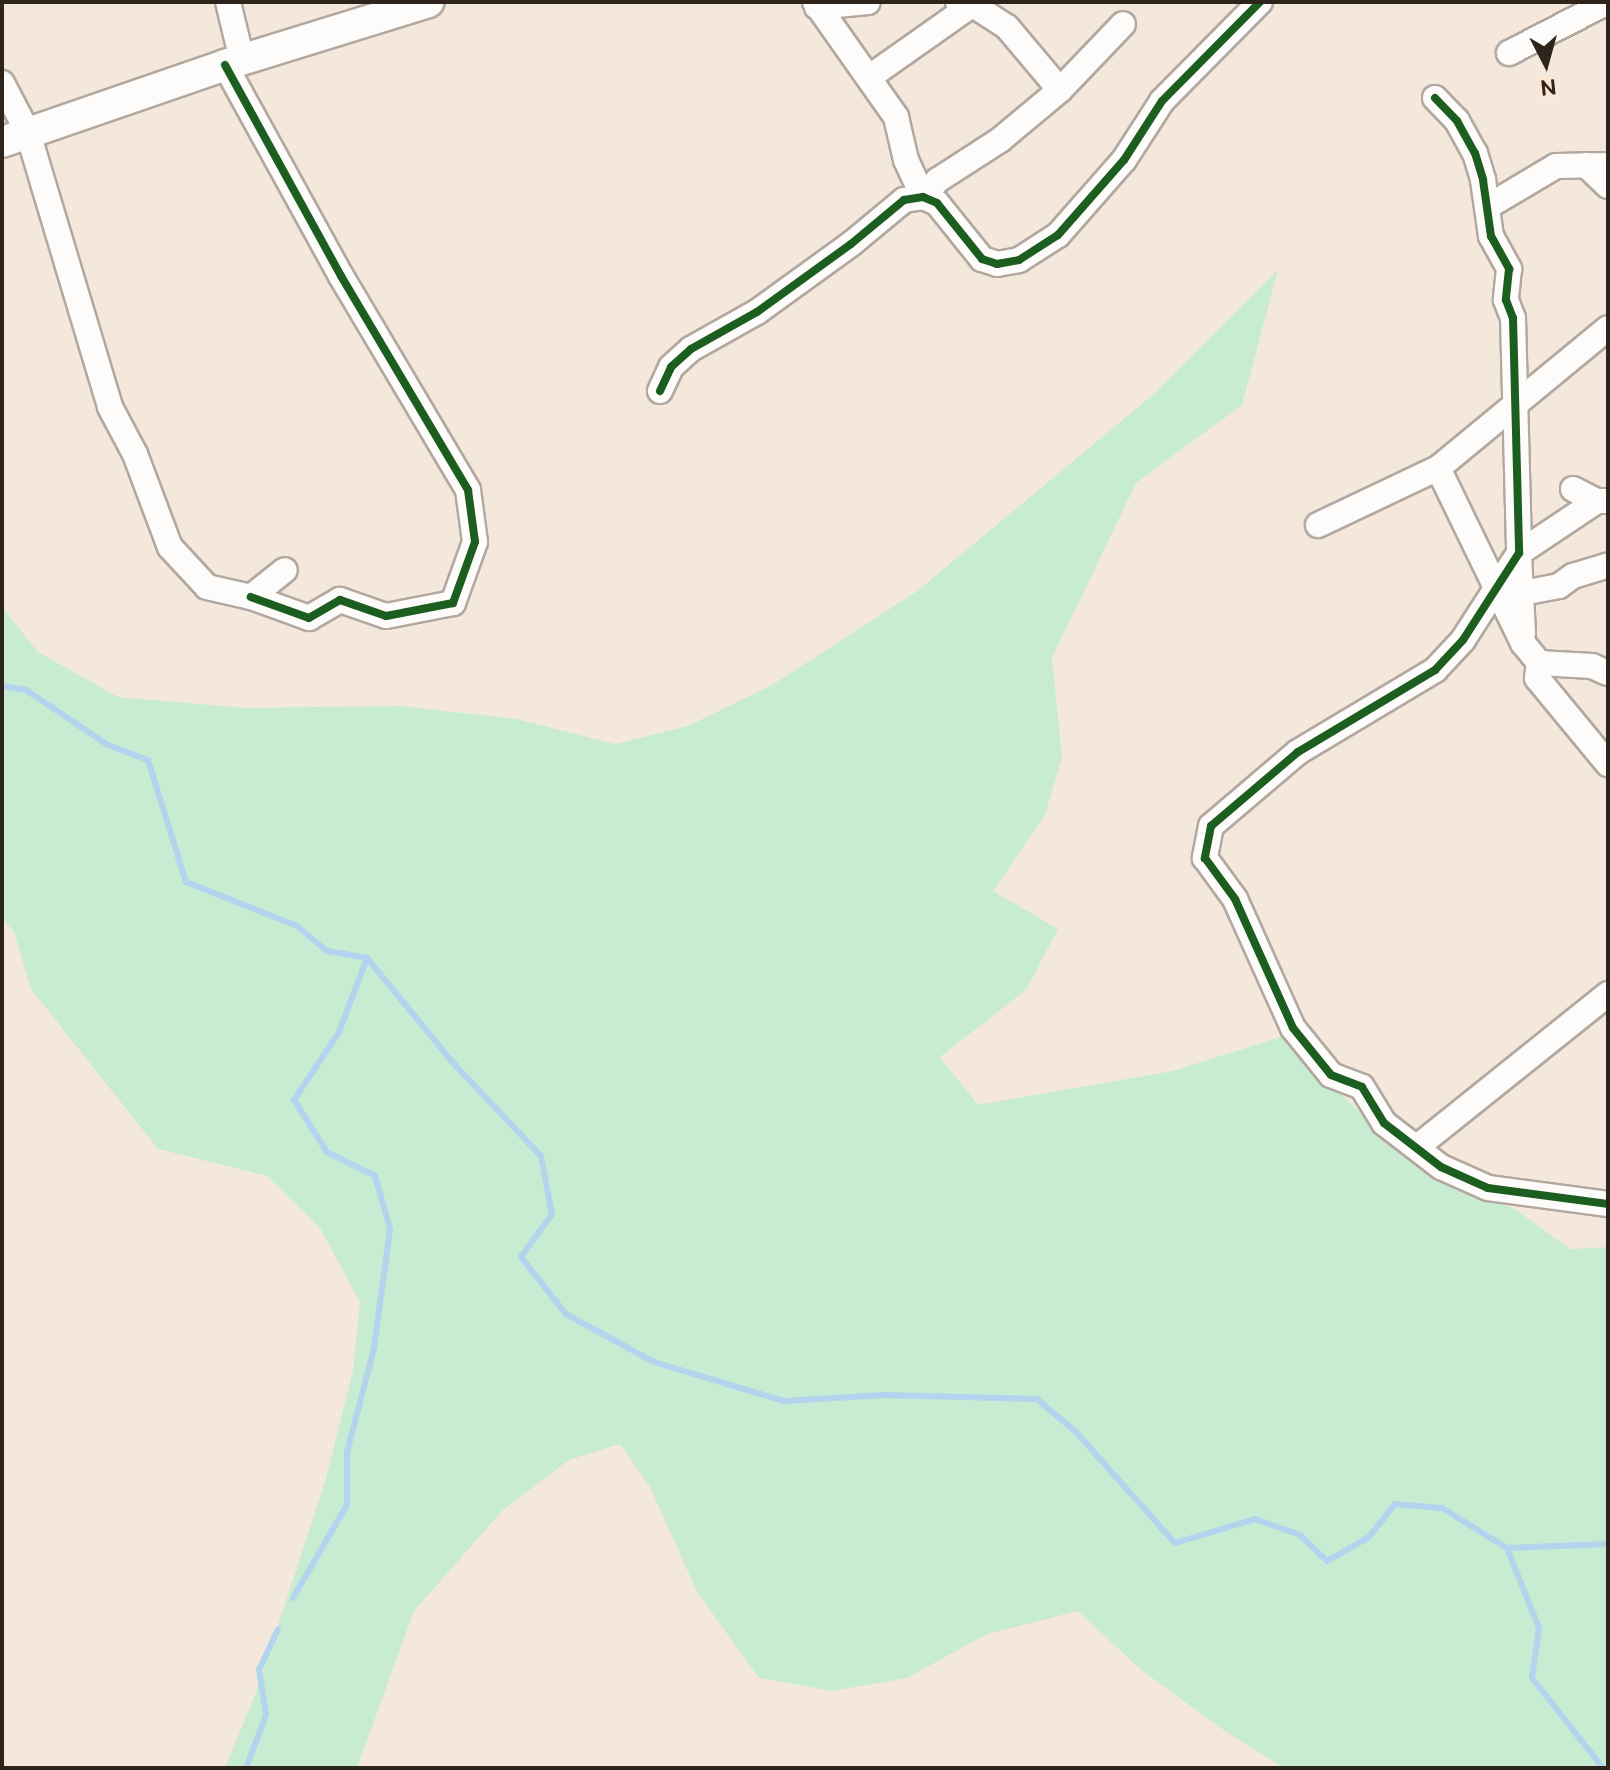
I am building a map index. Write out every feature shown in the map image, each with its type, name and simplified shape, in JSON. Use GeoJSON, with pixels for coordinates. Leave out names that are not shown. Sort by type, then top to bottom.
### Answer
{"type":"FeatureCollection","features":[{"type":"Feature","properties":{"kind":"street"},"geometry":{"type":"LineString","coordinates":[[2,83],[15,137],[110,407],[135,454],[170,547],[207,587],[251,597],[309,618],[340,600],[386,616],[453,603],[475,542],[468,490],[341,276],[234,62],[228,2]]}},
{"type":"Feature","properties":{"kind":"street"},"geometry":{"type":"LineString","coordinates":[[15,137],[390,8],[428,2]]}},
{"type":"Feature","properties":{"kind":"street"},"geometry":{"type":"LineString","coordinates":[[816,4],[868,2]]}},
{"type":"Feature","properties":{"kind":"street"},"geometry":{"type":"LineString","coordinates":[[660,391],[671,367],[691,349],[757,312],[851,244],[904,200],[923,197],[937,203],[982,259],[997,264],[1019,260],[1058,235],[1124,160],[1162,101],[1260,2]]}},
{"type":"Feature","properties":{"kind":"street"},"geometry":{"type":"LineString","coordinates":[[1509,53],[1608,2]]}},
{"type":"Feature","properties":{"kind":"street"},"geometry":{"type":"LineString","coordinates":[[871,76],[969,3],[1007,27],[1060,90]]}},
{"type":"Feature","properties":{"kind":"street"},"geometry":{"type":"LineString","coordinates":[[816,4],[871,76],[896,117],[906,160],[923,197]]}},
{"type":"Feature","properties":{"kind":"street"},"geometry":{"type":"LineString","coordinates":[[923,197],[938,180],[1000,140],[1060,90],[1123,24]]}},
{"type":"Feature","properties":{"kind":"street"},"geometry":{"type":"LineString","coordinates":[[1435,98],[1457,121],[1475,153],[1491,236],[1509,269],[1506,300],[1513,318],[1519,553],[1506,592],[1435,670],[1298,752],[1211,826],[1205,858],[1235,899],[1293,1028],[1331,1075],[1362,1087],[1384,1123],[1441,1167],[1488,1188],[1608,1204]]}},
{"type":"Feature","properties":{"kind":"street"},"geometry":{"type":"LineString","coordinates":[[1487,207],[1556,166],[1597,165],[1608,186]]}},
{"type":"Feature","properties":{"kind":"street"},"geometry":{"type":"LineString","coordinates":[[1318,525],[1438,468],[1608,328]]}},
{"type":"Feature","properties":{"kind":"street"},"geometry":{"type":"LineString","coordinates":[[1438,468],[1506,592],[1523,643],[1539,663],[1537,678],[1608,764]]}},
{"type":"Feature","properties":{"kind":"street"},"geometry":{"type":"LineString","coordinates":[[1573,489],[1603,501]]}},
{"type":"Feature","properties":{"kind":"street"},"geometry":{"type":"LineString","coordinates":[[1519,553],[1603,501]]}},
{"type":"Feature","properties":{"kind":"street"},"geometry":{"type":"LineString","coordinates":[[1506,592],[1559,586],[1573,576],[1608,565]]}},
{"type":"Feature","properties":{"kind":"street"},"geometry":{"type":"LineString","coordinates":[[251,597],[285,570]]}},
{"type":"Feature","properties":{"kind":"street"},"geometry":{"type":"LineString","coordinates":[[1539,663],[1592,666],[1608,673]]}},
{"type":"Feature","properties":{"kind":"street"},"geometry":{"type":"LineString","coordinates":[[1417,1147],[1608,994]]}},
{"type":"Feature","properties":{"kind":"green space"},"geometry":{"type":"Polygon","coordinates":[[[1278,270],[1242,405],[1136,483],[1052,658],[1062,757],[1045,815],[993,891],[1058,929],[1026,990],[940,1057],[978,1105],[1173,1071],[1290,1034],[1326,1080],[1371,1123],[1471,1193],[1515,1209],[1570,1249],[1608,1247],[1608,1768],[1284,1768],[1225,1731],[1140,1669],[1078,1611],[987,1634],[907,1678],[832,1691],[759,1678],[697,1592],[650,1487],[620,1444],[569,1460],[503,1510],[414,1611],[357,1768],[225,1768],[255,1695],[325,1482],[353,1370],[360,1302],[320,1228],[267,1176],[158,1149],[31,989],[14,932],[2,918],[2,607],[38,652],[118,697],[244,708],[401,706],[516,719],[615,744],[688,726],[772,685],[916,592],[1155,393],[1278,270]]]}},
{"type":"Feature","properties":{"kind":"waterway"},"geometry":{"type":"LineString","coordinates":[[2,686],[26,690],[108,745],[148,760],[186,882],[297,926],[327,951],[367,958],[455,1065],[541,1156],[552,1214],[521,1257],[566,1314],[654,1362],[784,1401],[885,1395],[1037,1399],[1076,1432],[1175,1543],[1255,1519],[1300,1535],[1327,1561],[1369,1537],[1395,1504],[1442,1508],[1507,1548],[1608,1544]]}},
{"type":"Feature","properties":{"kind":"waterway"},"geometry":{"type":"LineString","coordinates":[[293,1598],[347,1505],[347,1452],[374,1348],[390,1229],[375,1176],[327,1152],[294,1100],[339,1032],[367,958]]}},
{"type":"Feature","properties":{"kind":"waterway"},"geometry":{"type":"LineString","coordinates":[[1507,1548],[1539,1628],[1532,1678],[1603,1768]]}},
{"type":"Feature","properties":{"kind":"waterway"},"geometry":{"type":"LineString","coordinates":[[246,1768],[266,1715],[259,1670],[278,1629]]}},
{"type":"Feature","properties":{"kind":"cycle path"},"geometry":{"type":"LineString","coordinates":[[660,391],[671,367],[691,349],[757,312],[851,244],[904,200],[923,197],[937,203],[982,259],[997,264],[1019,260],[1058,235],[1124,160],[1162,101],[1260,2]]}},
{"type":"Feature","properties":{"kind":"cycle path"},"geometry":{"type":"LineString","coordinates":[[225,65],[341,276],[468,490],[475,542],[453,603],[386,616],[340,600],[309,618],[251,597]]}},
{"type":"Feature","properties":{"kind":"cycle path"},"geometry":{"type":"LineString","coordinates":[[1435,98],[1457,121],[1475,153],[1483,180],[1491,236],[1509,269],[1506,300],[1513,318],[1519,553],[1463,640],[1435,670],[1298,752],[1211,826],[1205,858],[1235,899],[1293,1028],[1331,1075],[1362,1087],[1384,1123],[1441,1167],[1488,1188],[1608,1204]]}}]}
